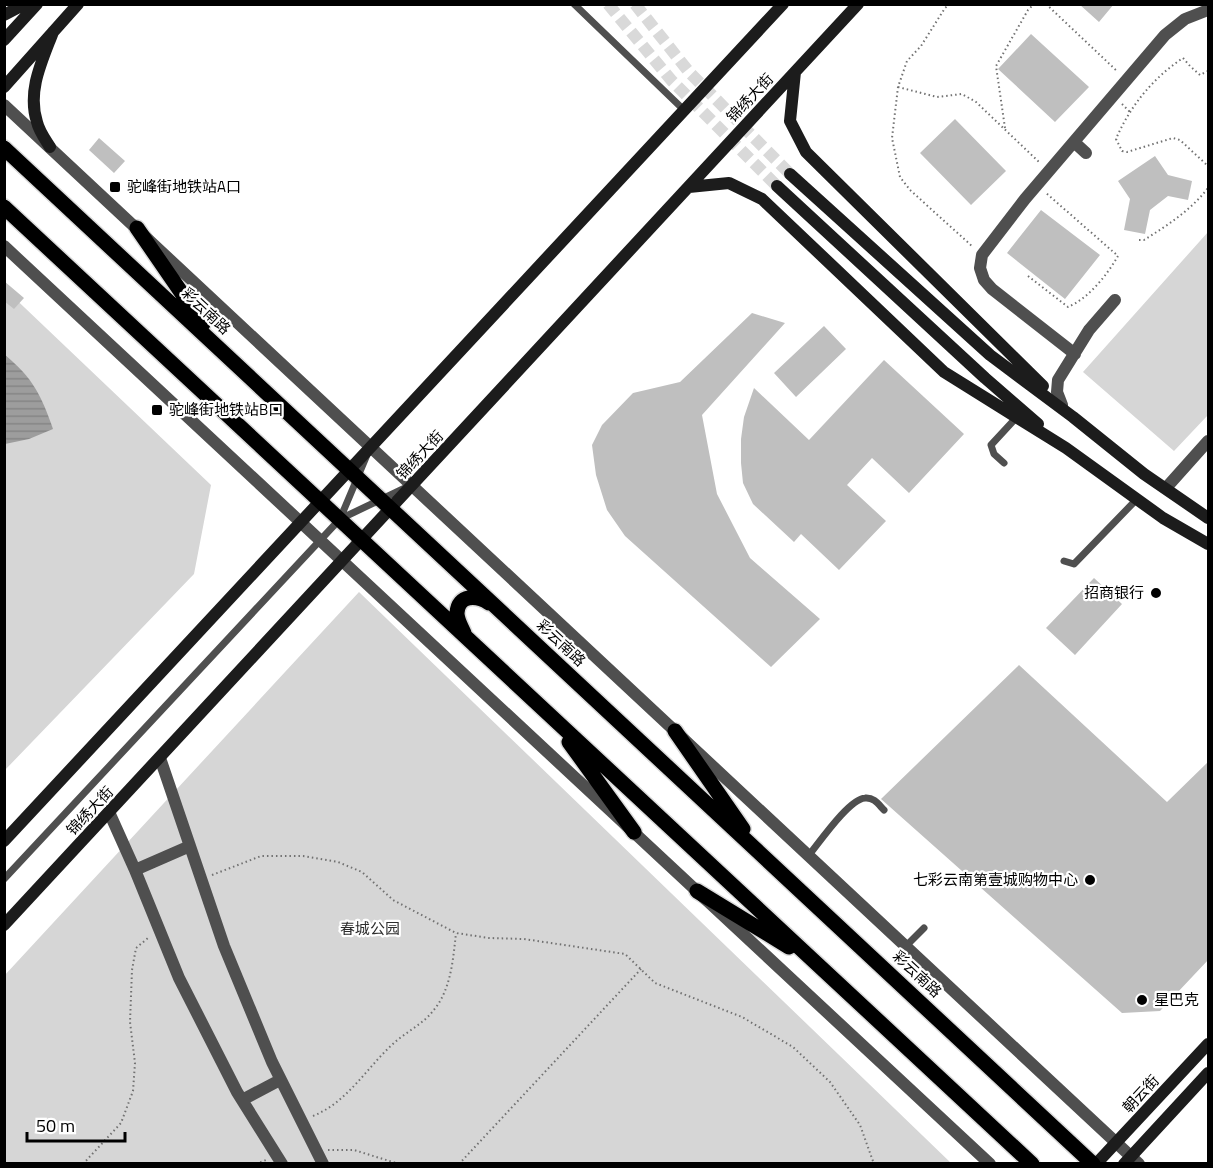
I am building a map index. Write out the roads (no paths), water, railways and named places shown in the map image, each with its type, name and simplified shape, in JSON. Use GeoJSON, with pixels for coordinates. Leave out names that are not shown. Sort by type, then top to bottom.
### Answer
{"type":"FeatureCollection","features":[{"type":"Feature","properties":{"kind":"main road"},"geometry":{"type":"LineString","coordinates":[[4,15],[24,4]]}},
{"type":"Feature","properties":{"kind":"main road"},"geometry":{"type":"LineString","coordinates":[[4,40],[37,4]]}},
{"type":"Feature","properties":{"kind":"main road"},"geometry":{"type":"LineString","coordinates":[[4,87],[78,4]]}},
{"type":"Feature","properties":{"kind":"main road"},"geometry":{"type":"LineString","coordinates":[[4,841],[301,522],[321,501],[354,473],[371,447],[783,4]]}},
{"type":"Feature","properties":{"kind":"main road","name":"锦绣大街"},"geometry":{"type":"LineString","coordinates":[[4,925],[362,540],[386,504],[412,485],[858,4]]}},
{"type":"Feature","properties":{"kind":"main road"},"geometry":{"type":"LineString","coordinates":[[50,147],[37,123],[33,102],[36,76],[53,32]]}},
{"type":"Feature","properties":{"kind":"main road"},"geometry":{"type":"LineString","coordinates":[[795,72],[790,122],[806,152],[1073,417]]}},
{"type":"Feature","properties":{"kind":"main road","name":"彩云南路"},"geometry":{"type":"LineString","coordinates":[[4,148],[1095,1164]]}},
{"type":"Feature","properties":{"kind":"main road"},"geometry":{"type":"LineString","coordinates":[[790,174],[990,355],[1144,474],[1209,518]]}},
{"type":"Feature","properties":{"kind":"main road"},"geometry":{"type":"LineString","coordinates":[[689,187],[729,183],[762,199],[944,372],[1066,448],[1163,518],[1209,544]]}},
{"type":"Feature","properties":{"kind":"main road"},"geometry":{"type":"LineString","coordinates":[[777,186],[985,378],[1066,448]]}},
{"type":"Feature","properties":{"kind":"main road"},"geometry":{"type":"LineString","coordinates":[[4,207],[1032,1164]]}},
{"type":"Feature","properties":{"kind":"main road"},"geometry":{"type":"LineString","coordinates":[[4,214],[24,226]]}},
{"type":"Feature","properties":{"kind":"main road"},"geometry":{"type":"LineString","coordinates":[[137,228],[219,346]]}},
{"type":"Feature","properties":{"kind":"main road"},"geometry":{"type":"LineString","coordinates":[[466,637],[457,616],[461,603],[470,597],[480,597],[496,607]]}},
{"type":"Feature","properties":{"kind":"main road"},"geometry":{"type":"LineString","coordinates":[[550,715],[634,832]]}},
{"type":"Feature","properties":{"kind":"main road"},"geometry":{"type":"LineString","coordinates":[[675,730],[760,853]]}},
{"type":"Feature","properties":{"kind":"main road"},"geometry":{"type":"LineString","coordinates":[[697,891],[817,964]]}},
{"type":"Feature","properties":{"kind":"main road","name":"朝云街"},"geometry":{"type":"LineString","coordinates":[[1095,1164],[1209,1044]]}},
{"type":"Feature","properties":{"kind":"main road"},"geometry":{"type":"LineString","coordinates":[[1131,1161],[1209,1073]]}},
{"type":"Feature","properties":{"kind":"street"},"geometry":{"type":"LineString","coordinates":[[1075,354],[992,289],[984,280],[980,268],[982,255],[1036,186],[1165,35],[1185,19],[1209,10]]}},
{"type":"Feature","properties":{"kind":"street"},"geometry":{"type":"LineString","coordinates":[[4,105],[809,855],[1116,1143],[1131,1161]]}},
{"type":"Feature","properties":{"kind":"street"},"geometry":{"type":"LineString","coordinates":[[1074,142],[1086,153]]}},
{"type":"Feature","properties":{"kind":"street"},"geometry":{"type":"LineString","coordinates":[[4,246],[990,1164]]}},
{"type":"Feature","properties":{"kind":"street"},"geometry":{"type":"LineString","coordinates":[[1062,405],[1057,392],[1058,380],[1089,330],[1115,300]]}},
{"type":"Feature","properties":{"kind":"street"},"geometry":{"type":"LineString","coordinates":[[1166,488],[1209,441]]}},
{"type":"Feature","properties":{"kind":"street"},"geometry":{"type":"LineString","coordinates":[[160,758],[224,946],[280,1080],[323,1164]]}},
{"type":"Feature","properties":{"kind":"street"},"geometry":{"type":"LineString","coordinates":[[110,812],[179,978],[242,1100],[282,1164]]}},
{"type":"Feature","properties":{"kind":"street"},"geometry":{"type":"LineString","coordinates":[[135,870],[189,846]]}},
{"type":"Feature","properties":{"kind":"street"},"geometry":{"type":"LineString","coordinates":[[242,1100],[280,1080]]}},
{"type":"Feature","properties":{"kind":"lane"},"geometry":{"type":"LineString","coordinates":[[574,4],[685,111]]}},
{"type":"Feature","properties":{"kind":"lane"},"geometry":{"type":"LineString","coordinates":[[1004,463],[994,454],[991,444],[1017,417]]}},
{"type":"Feature","properties":{"kind":"lane"},"geometry":{"type":"LineString","coordinates":[[4,879],[340,519],[354,473]]}},
{"type":"Feature","properties":{"kind":"lane"},"geometry":{"type":"LineString","coordinates":[[1064,561],[1074,564],[1137,499]]}},
{"type":"Feature","properties":{"kind":"lane"},"geometry":{"type":"LineString","coordinates":[[340,519],[386,504]]}},
{"type":"Feature","properties":{"kind":"lane"},"geometry":{"type":"LineString","coordinates":[[809,855],[854,802],[865,798],[874,800],[884,810]]}},
{"type":"Feature","properties":{"kind":"lane"},"geometry":{"type":"LineString","coordinates":[[906,946],[924,928]]}},
{"type":"Feature","properties":{"kind":"tunnel"},"geometry":{"type":"LineString","coordinates":[[608,4],[672,81],[777,186]]}},
{"type":"Feature","properties":{"kind":"tunnel"},"geometry":{"type":"LineString","coordinates":[[635,4],[689,72],[790,174]]}},
{"type":"Feature","properties":{"kind":"place","name":"驼峰街地铁站A口"},"geometry":{"type":"Point","coordinates":[115,187]}},
{"type":"Feature","properties":{"kind":"place","name":"驼峰街地铁站B口"},"geometry":{"type":"Point","coordinates":[157,410]}},
{"type":"Feature","properties":{"kind":"place","name":"招商银行"},"geometry":{"type":"Point","coordinates":[1156,593]}},
{"type":"Feature","properties":{"kind":"place","name":"七彩云南第壹城购物中心"},"geometry":{"type":"Point","coordinates":[1090,880]}},
{"type":"Feature","properties":{"kind":"place","name":"星巴克"},"geometry":{"type":"Point","coordinates":[1142,1000]}},
{"type":"Feature","properties":{"kind":"park label","name":"春城公园"},"geometry":{"type":"Point","coordinates":[370,929]}}]}
